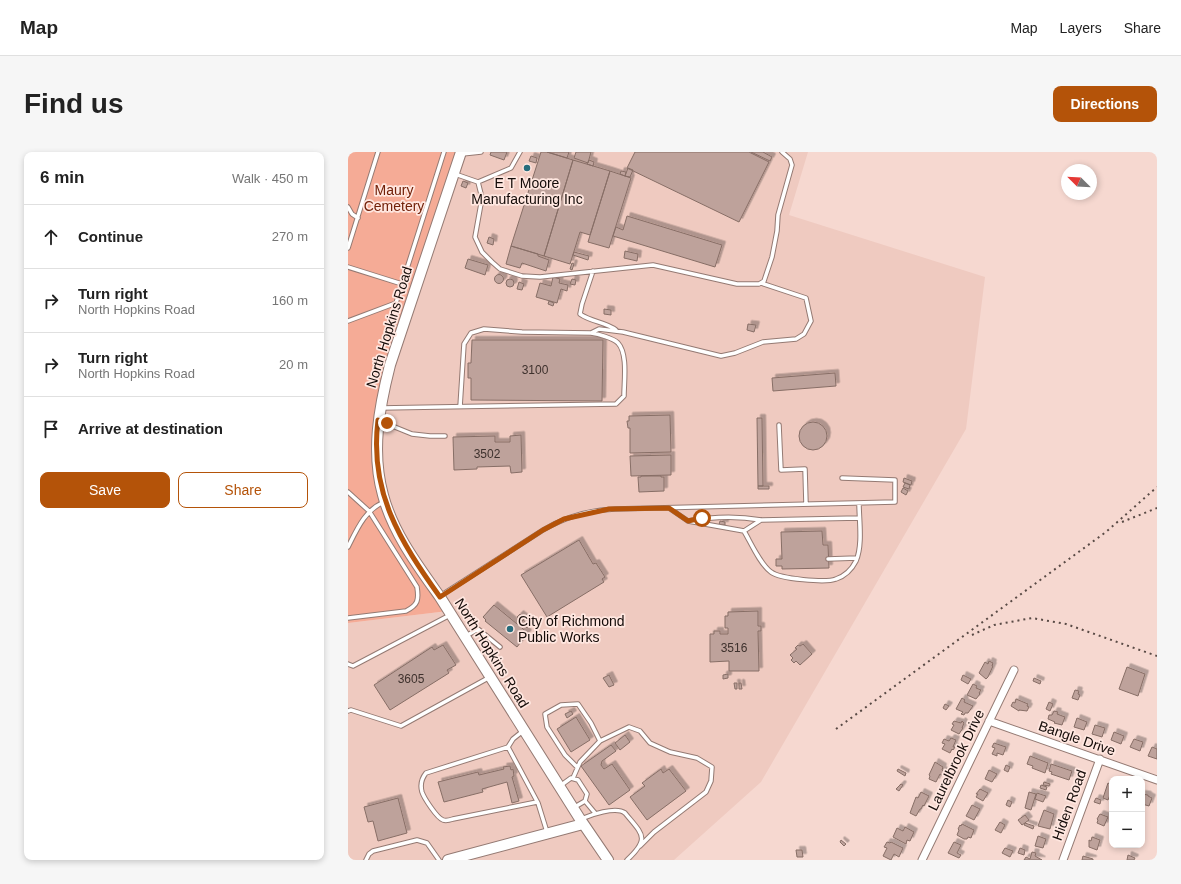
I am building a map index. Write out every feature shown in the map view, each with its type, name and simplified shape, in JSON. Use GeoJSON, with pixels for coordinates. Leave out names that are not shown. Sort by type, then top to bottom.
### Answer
{"type":"FeatureCollection","features":[{"type":"Feature","properties":{"kind":"main road","name":"North Hopkins Road"},"geometry":{"type":"LineString","coordinates":[[461,153],[390,365],[382,394],[376,447],[377,463],[385,501],[396,528],[410,553],[451,614],[581,822],[608,860]]}},
{"type":"Feature","properties":{"kind":"main road"},"geometry":{"type":"LineString","coordinates":[[448,860],[547,834],[581,822]]}},
{"type":"Feature","properties":{"kind":"street","name":"Laurelbrook Drive"},"geometry":{"type":"LineString","coordinates":[[922,860],[1014,670]]}},
{"type":"Feature","properties":{"kind":"street","name":"Bangle Drive"},"geometry":{"type":"LineString","coordinates":[[989,721],[1157,780]]}},
{"type":"Feature","properties":{"kind":"street","name":"Hiden Road"},"geometry":{"type":"LineString","coordinates":[[1063,860],[1100,760]]}},
{"type":"Feature","properties":{"kind":"lane"},"geometry":{"type":"LineString","coordinates":[[348,248],[378,152]]}},
{"type":"Feature","properties":{"kind":"lane"},"geometry":{"type":"LineString","coordinates":[[348,321],[396,303],[444,152]]}},
{"type":"Feature","properties":{"kind":"lane"},"geometry":{"type":"LineString","coordinates":[[461,153],[481,152]]}},
{"type":"Feature","properties":{"kind":"lane"},"geometry":{"type":"LineString","coordinates":[[454,173],[478,182],[511,168],[520,152]]}},
{"type":"Feature","properties":{"kind":"lane"},"geometry":{"type":"LineString","coordinates":[[761,283],[764,281],[772,257],[777,231],[778,215],[792,165],[790,159],[782,152]]}},
{"type":"Feature","properties":{"kind":"lane"},"geometry":{"type":"LineString","coordinates":[[478,182],[482,198],[476,237],[482,252],[500,269],[522,276],[540,277],[653,265],[726,282],[753,284],[761,283],[806,298],[811,321],[804,334],[796,338],[763,342],[735,353],[721,356],[617,331],[599,329],[591,333]]}},
{"type":"Feature","properties":{"kind":"lane"},"geometry":{"type":"LineString","coordinates":[[348,207],[352,214],[358,218]]}},
{"type":"Feature","properties":{"kind":"lane"},"geometry":{"type":"LineString","coordinates":[[348,267],[402,284]]}},
{"type":"Feature","properties":{"kind":"lane"},"geometry":{"type":"LineString","coordinates":[[593,271],[580,314],[587,319],[612,327],[617,331]]}},
{"type":"Feature","properties":{"kind":"lane"},"geometry":{"type":"LineString","coordinates":[[380,408],[460,407],[616,404],[624,396],[624,354],[617,342],[601,335],[591,333],[516,332],[484,329],[471,333],[464,344],[460,407]]}},
{"type":"Feature","properties":{"kind":"lane"},"geometry":{"type":"LineString","coordinates":[[378,420],[412,434],[445,436]]}},
{"type":"Feature","properties":{"kind":"lane"},"geometry":{"type":"LineString","coordinates":[[780,425],[781,470],[805,469],[806,504]]}},
{"type":"Feature","properties":{"kind":"lane"},"geometry":{"type":"LineString","coordinates":[[440,597],[543,530],[564,519],[609,509],[895,502],[895,480],[842,478]]}},
{"type":"Feature","properties":{"kind":"lane"},"geometry":{"type":"LineString","coordinates":[[348,492],[369,511],[418,587],[418,599],[412,608],[406,611],[348,618]]}},
{"type":"Feature","properties":{"kind":"lane"},"geometry":{"type":"LineString","coordinates":[[348,547],[360,523],[369,511],[376,505],[385,501]]}},
{"type":"Feature","properties":{"kind":"lane"},"geometry":{"type":"LineString","coordinates":[[744,531],[765,566],[775,575],[782,578],[837,579],[851,569],[860,549],[859,503]]}},
{"type":"Feature","properties":{"kind":"lane"},"geometry":{"type":"LineString","coordinates":[[669,508],[688,521],[744,531],[761,520]]}},
{"type":"Feature","properties":{"kind":"lane"},"geometry":{"type":"LineString","coordinates":[[688,521],[702,518],[749,518],[761,520],[859,518]]}},
{"type":"Feature","properties":{"kind":"lane"},"geometry":{"type":"LineString","coordinates":[[828,559],[857,558]]}},
{"type":"Feature","properties":{"kind":"lane"},"geometry":{"type":"LineString","coordinates":[[348,664],[353,666],[451,614]]}},
{"type":"Feature","properties":{"kind":"lane"},"geometry":{"type":"LineString","coordinates":[[465,637],[478,629],[500,647]]}},
{"type":"Feature","properties":{"kind":"lane"},"geometry":{"type":"LineString","coordinates":[[348,712],[352,710],[401,726],[490,677]]}},
{"type":"Feature","properties":{"kind":"lane"},"geometry":{"type":"LineString","coordinates":[[577,767],[565,755],[551,733],[545,714],[561,705],[578,704],[600,741]]}},
{"type":"Feature","properties":{"kind":"lane"},"geometry":{"type":"LineString","coordinates":[[559,786],[573,778],[577,767],[600,741],[629,727],[640,731],[650,743],[670,752],[697,758],[712,768],[711,781],[706,792],[654,832],[627,860]]}},
{"type":"Feature","properties":{"kind":"lane"},"geometry":{"type":"LineString","coordinates":[[524,730],[508,747],[426,773],[421,783],[422,791],[437,816],[443,820],[537,802]]}},
{"type":"Feature","properties":{"kind":"lane"},"geometry":{"type":"LineString","coordinates":[[508,747],[537,802],[547,834]]}},
{"type":"Feature","properties":{"kind":"lane"},"geometry":{"type":"LineString","coordinates":[[572,808],[585,801],[587,794],[578,780],[573,778]]}},
{"type":"Feature","properties":{"kind":"lane"},"geometry":{"type":"LineString","coordinates":[[585,801],[595,813]]}},
{"type":"Feature","properties":{"kind":"lane"},"geometry":{"type":"LineString","coordinates":[[581,822],[595,813],[622,811],[641,833],[643,838],[640,846]]}},
{"type":"Feature","properties":{"kind":"lane"},"geometry":{"type":"LineString","coordinates":[[366,860],[369,854],[373,851],[417,840],[427,843],[439,860]]}},
{"type":"Feature","properties":{"kind":"shaded area"},"geometry":{"type":"Polygon","coordinates":[[[457,152],[808,152],[789,215],[985,277],[966,429],[761,782],[674,860],[348,860],[348,623],[448,611],[414,558],[385,497],[380,462],[384,391],[457,152]]]}},
{"type":"Feature","properties":{"kind":"green space","name":"Maury Cemetery"},"geometry":{"type":"Polygon","coordinates":[[[348,152],[457,152],[409,305],[379,426],[385,497],[398,528],[448,611],[348,623],[348,152]]]}},
{"type":"Feature","properties":{"kind":"building"},"geometry":{"type":"Polygon","coordinates":[[[491,152],[507,152],[504,160],[490,155],[491,152]]]}},
{"type":"Feature","properties":{"kind":"building"},"geometry":{"type":"Polygon","coordinates":[[[541,152],[547,152],[573,160],[544,256],[511,246],[541,152]]]}},
{"type":"Feature","properties":{"kind":"building"},"geometry":{"type":"Polygon","coordinates":[[[547,152],[569,152],[567,158],[547,152]]]}},
{"type":"Feature","properties":{"kind":"building"},"geometry":{"type":"Polygon","coordinates":[[[576,152],[591,152],[588,163],[574,158],[576,152]]]}},
{"type":"Feature","properties":{"kind":"building"},"geometry":{"type":"Polygon","coordinates":[[[635,152],[749,152],[769,162],[739,222],[627,168],[635,152]]]}},
{"type":"Feature","properties":{"kind":"building"},"geometry":{"type":"Polygon","coordinates":[[[751,152],[763,152],[772,157],[770,161],[751,152]]]}},
{"type":"Feature","properties":{"kind":"building"},"geometry":{"type":"Polygon","coordinates":[[[531,156],[537,158],[536,163],[529,161],[531,156]]]}},
{"type":"Feature","properties":{"kind":"building"},"geometry":{"type":"Polygon","coordinates":[[[573,160],[610,171],[590,235],[580,232],[570,264],[544,256],[573,160]]]}},
{"type":"Feature","properties":{"kind":"building"},"geometry":{"type":"Polygon","coordinates":[[[589,160],[594,162],[593,166],[587,164],[589,160]]]}},
{"type":"Feature","properties":{"kind":"building"},"geometry":{"type":"Polygon","coordinates":[[[628,168],[633,170],[630,177],[625,176],[628,168]]]}},
{"type":"Feature","properties":{"kind":"building"},"geometry":{"type":"Polygon","coordinates":[[[610,171],[631,178],[609,248],[588,242],[610,171]]]}},
{"type":"Feature","properties":{"kind":"building"},"geometry":{"type":"Polygon","coordinates":[[[621,171],[626,172],[625,176],[620,174],[621,171]]]}},
{"type":"Feature","properties":{"kind":"building"},"geometry":{"type":"Polygon","coordinates":[[[463,181],[468,183],[466,188],[461,186],[463,181]]]}},
{"type":"Feature","properties":{"kind":"building"},"geometry":{"type":"Polygon","coordinates":[[[627,216],[722,245],[715,267],[613,236],[616,227],[623,230],[627,216]]]}},
{"type":"Feature","properties":{"kind":"building"},"geometry":{"type":"Polygon","coordinates":[[[489,237],[494,239],[493,245],[487,243],[489,237]]]}},
{"type":"Feature","properties":{"kind":"building"},"geometry":{"type":"Polygon","coordinates":[[[511,246],[538,254],[538,256],[549,260],[546,271],[522,263],[520,268],[506,264],[511,246]]]}},
{"type":"Feature","properties":{"kind":"building"},"geometry":{"type":"Polygon","coordinates":[[[625,251],[638,254],[637,261],[624,258],[625,251]]]}},
{"type":"Feature","properties":{"kind":"building"},"geometry":{"type":"Polygon","coordinates":[[[574,252],[589,256],[588,260],[573,255],[574,252]]]}},
{"type":"Feature","properties":{"kind":"building"},"geometry":{"type":"Polygon","coordinates":[[[468,259],[488,265],[485,275],[465,268],[468,259]]]}},
{"type":"Feature","properties":{"kind":"building"},"geometry":{"type":"Polygon","coordinates":[[[572,263],[574,264],[572,270],[570,269],[572,263]]]}},
{"type":"Feature","properties":{"kind":"building"},"geometry":{"type":"Polygon","coordinates":[[[497,275],[501,275],[503,279],[501,283],[497,283],[495,281],[495,277],[497,275]]]}},
{"type":"Feature","properties":{"kind":"building"},"geometry":{"type":"Polygon","coordinates":[[[553,277],[560,279],[559,283],[568,285],[567,291],[561,289],[557,303],[536,297],[540,283],[551,286],[553,277]]]}},
{"type":"Feature","properties":{"kind":"building"},"geometry":{"type":"Polygon","coordinates":[[[508,279],[512,279],[514,283],[512,287],[508,287],[506,285],[506,281],[508,279]]]}},
{"type":"Feature","properties":{"kind":"building"},"geometry":{"type":"Polygon","coordinates":[[[572,279],[576,280],[575,285],[570,284],[572,279]]]}},
{"type":"Feature","properties":{"kind":"building"},"geometry":{"type":"Polygon","coordinates":[[[519,282],[524,284],[522,290],[517,289],[519,282]]]}},
{"type":"Feature","properties":{"kind":"building"},"geometry":{"type":"Polygon","coordinates":[[[549,301],[554,303],[553,306],[548,304],[549,301]]]}},
{"type":"Feature","properties":{"kind":"building"},"geometry":{"type":"Polygon","coordinates":[[[604,309],[611,310],[611,315],[604,314],[604,309]]]}},
{"type":"Feature","properties":{"kind":"building"},"geometry":{"type":"Polygon","coordinates":[[[748,324],[756,325],[754,332],[747,330],[748,324]]]}},
{"type":"Feature","properties":{"kind":"building"},"geometry":{"type":"Polygon","coordinates":[[[472,340],[603,340],[602,401],[471,400],[471,378],[468,378],[468,363],[471,363],[472,340]]]}},
{"type":"Feature","properties":{"kind":"building"},"geometry":{"type":"Polygon","coordinates":[[[835,373],[836,386],[773,391],[772,378],[835,373]]]}},
{"type":"Feature","properties":{"kind":"building"},"geometry":{"type":"Polygon","coordinates":[[[670,415],[671,452],[630,453],[630,428],[628,428],[627,421],[629,421],[629,416],[670,415]]]}},
{"type":"Feature","properties":{"kind":"building"},"geometry":{"type":"Polygon","coordinates":[[[757,418],[762,418],[763,486],[758,486],[757,418]]]}},
{"type":"Feature","properties":{"kind":"building"},"geometry":{"type":"Polygon","coordinates":[[[813,422],[823,426],[827,436],[823,446],[813,450],[803,446],[799,436],[803,426],[813,422]]]}},
{"type":"Feature","properties":{"kind":"building"},"geometry":{"type":"Polygon","coordinates":[[[521,435],[522,472],[511,473],[510,466],[477,467],[477,469],[454,470],[453,437],[495,436],[495,442],[510,442],[510,436],[521,435]]]}},
{"type":"Feature","properties":{"kind":"building"},"geometry":{"type":"Polygon","coordinates":[[[671,455],[671,475],[631,476],[630,456],[671,455]]]}},
{"type":"Feature","properties":{"kind":"building"},"geometry":{"type":"Polygon","coordinates":[[[638,477],[664,477],[664,491],[639,492],[638,477]]]}},
{"type":"Feature","properties":{"kind":"building"},"geometry":{"type":"Polygon","coordinates":[[[904,478],[912,481],[911,485],[903,482],[904,478]]]}},
{"type":"Feature","properties":{"kind":"building"},"geometry":{"type":"Polygon","coordinates":[[[905,483],[910,485],[909,489],[903,487],[905,483]]]}},
{"type":"Feature","properties":{"kind":"building"},"geometry":{"type":"Polygon","coordinates":[[[758,486],[769,486],[769,489],[758,489],[758,486]]]}},
{"type":"Feature","properties":{"kind":"building"},"geometry":{"type":"Polygon","coordinates":[[[903,488],[908,491],[906,495],[901,492],[903,488]]]}},
{"type":"Feature","properties":{"kind":"building"},"geometry":{"type":"Polygon","coordinates":[[[720,521],[725,522],[725,525],[719,525],[720,521]]]}},
{"type":"Feature","properties":{"kind":"building"},"geometry":{"type":"Polygon","coordinates":[[[822,531],[823,545],[828,545],[829,568],[782,569],[782,566],[776,566],[776,559],[782,559],[781,532],[822,531]]]}},
{"type":"Feature","properties":{"kind":"building"},"geometry":{"type":"Polygon","coordinates":[[[579,540],[593,564],[596,563],[605,577],[602,579],[604,582],[547,617],[521,575],[579,540]]]}},
{"type":"Feature","properties":{"kind":"building","name":"City of Richmond Public Works"},"geometry":{"type":"Polygon","coordinates":[[[494,605],[528,633],[517,647],[485,621],[486,620],[483,617],[494,605]]]}},
{"type":"Feature","properties":{"kind":"building"},"geometry":{"type":"Polygon","coordinates":[[[758,611],[758,626],[761,626],[761,631],[758,631],[759,671],[729,671],[729,661],[710,662],[710,634],[714,634],[714,631],[720,631],[720,634],[728,634],[728,628],[725,628],[725,616],[728,616],[728,612],[758,611]]]}},
{"type":"Feature","properties":{"kind":"building"},"geometry":{"type":"Polygon","coordinates":[[[520,614],[525,618],[522,621],[517,617],[520,614]]]}},
{"type":"Feature","properties":{"kind":"building"},"geometry":{"type":"Polygon","coordinates":[[[523,620],[530,625],[527,628],[521,623],[523,620]]]}},
{"type":"Feature","properties":{"kind":"building"},"geometry":{"type":"Polygon","coordinates":[[[803,644],[812,654],[800,665],[796,661],[794,663],[791,660],[793,658],[790,655],[797,649],[795,648],[798,645],[800,646],[803,644]]]}},
{"type":"Feature","properties":{"kind":"building"},"geometry":{"type":"Polygon","coordinates":[[[443,645],[456,665],[447,670],[449,673],[390,710],[374,685],[432,647],[434,650],[443,645]]]}},
{"type":"Feature","properties":{"kind":"building"},"geometry":{"type":"Polygon","coordinates":[[[989,661],[993,663],[993,666],[986,679],[979,673],[985,662],[988,664],[989,661]]]}},
{"type":"Feature","properties":{"kind":"building"},"geometry":{"type":"Polygon","coordinates":[[[1127,667],[1145,674],[1138,696],[1119,689],[1127,667]]]}},
{"type":"Feature","properties":{"kind":"building"},"geometry":{"type":"Polygon","coordinates":[[[728,674],[728,678],[723,679],[723,675],[728,674]]]}},
{"type":"Feature","properties":{"kind":"building"},"geometry":{"type":"Polygon","coordinates":[[[609,675],[614,685],[609,687],[603,678],[609,675]]]}},
{"type":"Feature","properties":{"kind":"building"},"geometry":{"type":"Polygon","coordinates":[[[963,675],[971,679],[968,684],[961,680],[963,675]]]}},
{"type":"Feature","properties":{"kind":"building"},"geometry":{"type":"Polygon","coordinates":[[[1034,678],[1041,681],[1040,684],[1033,681],[1034,678]]]}},
{"type":"Feature","properties":{"kind":"building"},"geometry":{"type":"Polygon","coordinates":[[[734,683],[737,683],[737,689],[735,689],[734,683]]]}},
{"type":"Feature","properties":{"kind":"building"},"geometry":{"type":"Polygon","coordinates":[[[739,683],[741,683],[742,689],[739,689],[739,683]]]}},
{"type":"Feature","properties":{"kind":"building"},"geometry":{"type":"Polygon","coordinates":[[[973,684],[977,686],[976,688],[981,690],[976,699],[967,695],[973,684]]]}},
{"type":"Feature","properties":{"kind":"building"},"geometry":{"type":"Polygon","coordinates":[[[1075,690],[1079,691],[1078,694],[1080,695],[1078,700],[1072,698],[1075,690]]]}},
{"type":"Feature","properties":{"kind":"building"},"geometry":{"type":"Polygon","coordinates":[[[962,698],[965,700],[964,702],[973,706],[968,713],[965,713],[964,715],[961,714],[963,712],[956,709],[962,698]]]}},
{"type":"Feature","properties":{"kind":"building"},"geometry":{"type":"Polygon","coordinates":[[[1016,699],[1028,704],[1027,706],[1029,707],[1027,711],[1019,711],[1011,706],[1013,702],[1015,703],[1016,699]]]}},
{"type":"Feature","properties":{"kind":"building"},"geometry":{"type":"Polygon","coordinates":[[[1049,702],[1053,704],[1050,711],[1046,709],[1049,702]]]}},
{"type":"Feature","properties":{"kind":"building"},"geometry":{"type":"Polygon","coordinates":[[[945,704],[949,706],[946,710],[943,708],[945,704]]]}},
{"type":"Feature","properties":{"kind":"building"},"geometry":{"type":"Polygon","coordinates":[[[571,711],[573,714],[567,718],[565,714],[571,711]]]}},
{"type":"Feature","properties":{"kind":"building"},"geometry":{"type":"Polygon","coordinates":[[[1054,711],[1065,717],[1062,725],[1054,723],[1055,722],[1048,719],[1049,715],[1052,715],[1054,711]]]}},
{"type":"Feature","properties":{"kind":"building"},"geometry":{"type":"Polygon","coordinates":[[[576,717],[590,740],[571,752],[557,729],[576,717]]]}},
{"type":"Feature","properties":{"kind":"building"},"geometry":{"type":"Polygon","coordinates":[[[1077,718],[1087,722],[1084,730],[1074,727],[1077,718]]]}},
{"type":"Feature","properties":{"kind":"building"},"geometry":{"type":"Polygon","coordinates":[[[954,721],[961,723],[962,721],[964,723],[959,734],[951,730],[954,725],[952,724],[954,721]]]}},
{"type":"Feature","properties":{"kind":"building"},"geometry":{"type":"Polygon","coordinates":[[[1095,725],[1105,728],[1102,737],[1092,734],[1095,725]]]}},
{"type":"Feature","properties":{"kind":"building"},"geometry":{"type":"Polygon","coordinates":[[[1114,732],[1124,736],[1121,744],[1111,740],[1114,732]]]}},
{"type":"Feature","properties":{"kind":"building"},"geometry":{"type":"Polygon","coordinates":[[[625,735],[630,742],[620,750],[615,743],[625,735]]]}},
{"type":"Feature","properties":{"kind":"building"},"geometry":{"type":"Polygon","coordinates":[[[951,738],[956,740],[953,747],[955,747],[950,753],[942,749],[945,744],[942,743],[944,739],[949,741],[951,738]]]}},
{"type":"Feature","properties":{"kind":"building"},"geometry":{"type":"Polygon","coordinates":[[[1134,739],[1143,742],[1140,751],[1130,747],[1134,739]]]}},
{"type":"Feature","properties":{"kind":"building"},"geometry":{"type":"Polygon","coordinates":[[[994,743],[1006,747],[1003,755],[997,753],[997,756],[992,754],[995,748],[992,747],[994,743]]]}},
{"type":"Feature","properties":{"kind":"building"},"geometry":{"type":"Polygon","coordinates":[[[611,745],[616,751],[602,761],[601,765],[604,769],[612,764],[630,790],[609,805],[581,766],[611,745]]]}},
{"type":"Feature","properties":{"kind":"building"},"geometry":{"type":"Polygon","coordinates":[[[1152,747],[1157,749],[1157,759],[1148,756],[1152,747]]]}},
{"type":"Feature","properties":{"kind":"building"},"geometry":{"type":"Polygon","coordinates":[[[1030,756],[1048,763],[1045,773],[1032,768],[1033,766],[1027,764],[1030,756]]]}},
{"type":"Feature","properties":{"kind":"building"},"geometry":{"type":"Polygon","coordinates":[[[935,762],[943,767],[942,770],[944,771],[942,775],[940,774],[936,782],[929,779],[929,775],[935,762]]]}},
{"type":"Feature","properties":{"kind":"building"},"geometry":{"type":"Polygon","coordinates":[[[1051,764],[1072,771],[1069,780],[1051,774],[1052,772],[1049,771],[1051,764]]]}},
{"type":"Feature","properties":{"kind":"building"},"geometry":{"type":"Polygon","coordinates":[[[1006,765],[1010,767],[1008,772],[1004,770],[1006,765]]]}},
{"type":"Feature","properties":{"kind":"building"},"geometry":{"type":"Polygon","coordinates":[[[510,766],[511,770],[513,769],[514,776],[512,777],[519,801],[512,803],[507,782],[482,789],[483,792],[444,802],[438,782],[478,772],[479,775],[504,769],[503,767],[510,766]]]}},
{"type":"Feature","properties":{"kind":"building"},"geometry":{"type":"Polygon","coordinates":[[[661,769],[663,773],[669,769],[686,791],[647,820],[630,797],[645,786],[642,783],[661,769]]]}},
{"type":"Feature","properties":{"kind":"building"},"geometry":{"type":"Polygon","coordinates":[[[898,769],[906,773],[905,776],[897,771],[898,769]]]}},
{"type":"Feature","properties":{"kind":"building"},"geometry":{"type":"Polygon","coordinates":[[[989,770],[997,774],[992,782],[985,779],[989,770]]]}},
{"type":"Feature","properties":{"kind":"building"},"geometry":{"type":"Polygon","coordinates":[[[1044,782],[1050,784],[1049,786],[1043,785],[1044,782]]]}},
{"type":"Feature","properties":{"kind":"building"},"geometry":{"type":"Polygon","coordinates":[[[1108,783],[1109,798],[1108,800],[1103,798],[1108,783]]]}},
{"type":"Feature","properties":{"kind":"building"},"geometry":{"type":"Polygon","coordinates":[[[901,784],[903,785],[899,791],[896,789],[901,784]]]}},
{"type":"Feature","properties":{"kind":"building"},"geometry":{"type":"Polygon","coordinates":[[[1041,785],[1047,787],[1046,790],[1040,788],[1041,785]]]}},
{"type":"Feature","properties":{"kind":"building"},"geometry":{"type":"Polygon","coordinates":[[[980,789],[988,793],[983,801],[976,797],[978,794],[976,794],[980,789]]]}},
{"type":"Feature","properties":{"kind":"building"},"geometry":{"type":"Polygon","coordinates":[[[921,792],[929,796],[924,806],[923,805],[916,816],[910,813],[916,797],[918,798],[921,792]]]}},
{"type":"Feature","properties":{"kind":"building"},"geometry":{"type":"Polygon","coordinates":[[[1029,792],[1036,794],[1031,810],[1025,808],[1029,792]]]}},
{"type":"Feature","properties":{"kind":"building"},"geometry":{"type":"Polygon","coordinates":[[[1037,793],[1046,796],[1043,802],[1035,799],[1037,793]]]}},
{"type":"Feature","properties":{"kind":"building"},"geometry":{"type":"Polygon","coordinates":[[[1145,794],[1152,798],[1149,806],[1145,805],[1145,794]]]}},
{"type":"Feature","properties":{"kind":"building"},"geometry":{"type":"Polygon","coordinates":[[[398,798],[407,833],[378,841],[373,821],[368,822],[364,807],[398,798]]]}},
{"type":"Feature","properties":{"kind":"building"},"geometry":{"type":"Polygon","coordinates":[[[1096,798],[1101,800],[1100,804],[1094,802],[1096,798]]]}},
{"type":"Feature","properties":{"kind":"building"},"geometry":{"type":"Polygon","coordinates":[[[1008,800],[1012,802],[1010,807],[1006,805],[1008,800]]]}},
{"type":"Feature","properties":{"kind":"building"},"geometry":{"type":"Polygon","coordinates":[[[972,805],[980,809],[974,820],[966,816],[972,805]]]}},
{"type":"Feature","properties":{"kind":"building"},"geometry":{"type":"Polygon","coordinates":[[[1044,810],[1054,814],[1050,829],[1038,826],[1044,810]]]}},
{"type":"Feature","properties":{"kind":"building"},"geometry":{"type":"Polygon","coordinates":[[[1100,814],[1108,817],[1104,826],[1097,823],[1097,819],[1100,814]]]}},
{"type":"Feature","properties":{"kind":"building"},"geometry":{"type":"Polygon","coordinates":[[[1025,815],[1029,820],[1022,825],[1018,820],[1025,815]]]}},
{"type":"Feature","properties":{"kind":"building"},"geometry":{"type":"Polygon","coordinates":[[[1000,822],[1005,825],[1001,833],[995,830],[1000,822]]]}},
{"type":"Feature","properties":{"kind":"building"},"geometry":{"type":"Polygon","coordinates":[[[1025,823],[1034,826],[1033,829],[1024,825],[1025,823]]]}},
{"type":"Feature","properties":{"kind":"building"},"geometry":{"type":"Polygon","coordinates":[[[962,824],[974,830],[971,838],[968,837],[967,839],[964,839],[957,835],[958,829],[962,824]]]}},
{"type":"Feature","properties":{"kind":"building"},"geometry":{"type":"Polygon","coordinates":[[[905,827],[914,832],[910,841],[907,840],[906,844],[893,837],[897,828],[903,831],[905,827]]]}},
{"type":"Feature","properties":{"kind":"building"},"geometry":{"type":"Polygon","coordinates":[[[1038,836],[1046,839],[1043,848],[1035,846],[1038,836]]]}},
{"type":"Feature","properties":{"kind":"building"},"geometry":{"type":"Polygon","coordinates":[[[1092,837],[1100,840],[1097,850],[1089,847],[1089,840],[1091,841],[1092,837]]]}},
{"type":"Feature","properties":{"kind":"building"},"geometry":{"type":"Polygon","coordinates":[[[841,840],[846,844],[844,846],[840,842],[841,840]]]}},
{"type":"Feature","properties":{"kind":"building"},"geometry":{"type":"Polygon","coordinates":[[[887,842],[891,842],[903,848],[899,857],[894,854],[891,860],[883,856],[887,848],[884,847],[887,842]]]}},
{"type":"Feature","properties":{"kind":"building"},"geometry":{"type":"Polygon","coordinates":[[[954,842],[961,845],[957,853],[961,855],[959,858],[948,853],[954,842]]]}},
{"type":"Feature","properties":{"kind":"building"},"geometry":{"type":"Polygon","coordinates":[[[1005,848],[1013,851],[1010,857],[1002,853],[1005,848]]]}},
{"type":"Feature","properties":{"kind":"building"},"geometry":{"type":"Polygon","coordinates":[[[1020,848],[1025,850],[1024,855],[1018,853],[1020,848]]]}},
{"type":"Feature","properties":{"kind":"building"},"geometry":{"type":"Polygon","coordinates":[[[796,850],[802,850],[803,857],[797,857],[796,850]]]}},
{"type":"Feature","properties":{"kind":"building"},"geometry":{"type":"Polygon","coordinates":[[[1032,852],[1036,853],[1035,856],[1042,860],[1024,860],[1026,857],[1030,859],[1032,852]]]}},
{"type":"Feature","properties":{"kind":"building"},"geometry":{"type":"Polygon","coordinates":[[[1128,855],[1135,858],[1134,860],[1127,860],[1128,855]]]}},
{"type":"Feature","properties":{"kind":"building"},"geometry":{"type":"Polygon","coordinates":[[[1083,856],[1093,859],[1093,860],[1082,860],[1083,856]]]}},
{"type":"Feature","properties":{"kind":"railway"},"geometry":{"type":"LineString","coordinates":[[836,729],[1106,532],[1157,487]]}},
{"type":"Feature","properties":{"kind":"railway"},"geometry":{"type":"LineString","coordinates":[[1122,522],[1157,508]]}},
{"type":"Feature","properties":{"kind":"railway"},"geometry":{"type":"LineString","coordinates":[[972,635],[994,625],[1032,618],[1066,624],[1157,656]]}},
{"type":"Feature","properties":{"kind":"place","name":"E T Moore Manufacturing Inc"},"geometry":{"type":"Point","coordinates":[527,168]}},
{"type":"Feature","properties":{"kind":"place","name":"City of Richmond Public Works"},"geometry":{"type":"Point","coordinates":[510,629]}},
{"type":"Feature","properties":{"kind":"route"},"geometry":{"type":"LineString","coordinates":[[387,423],[378,420],[376,447],[382,494],[396,528],[418,566],[440,597],[554,523],[564,519],[609,509],[669,508],[688,521],[702,518]]}}]}
